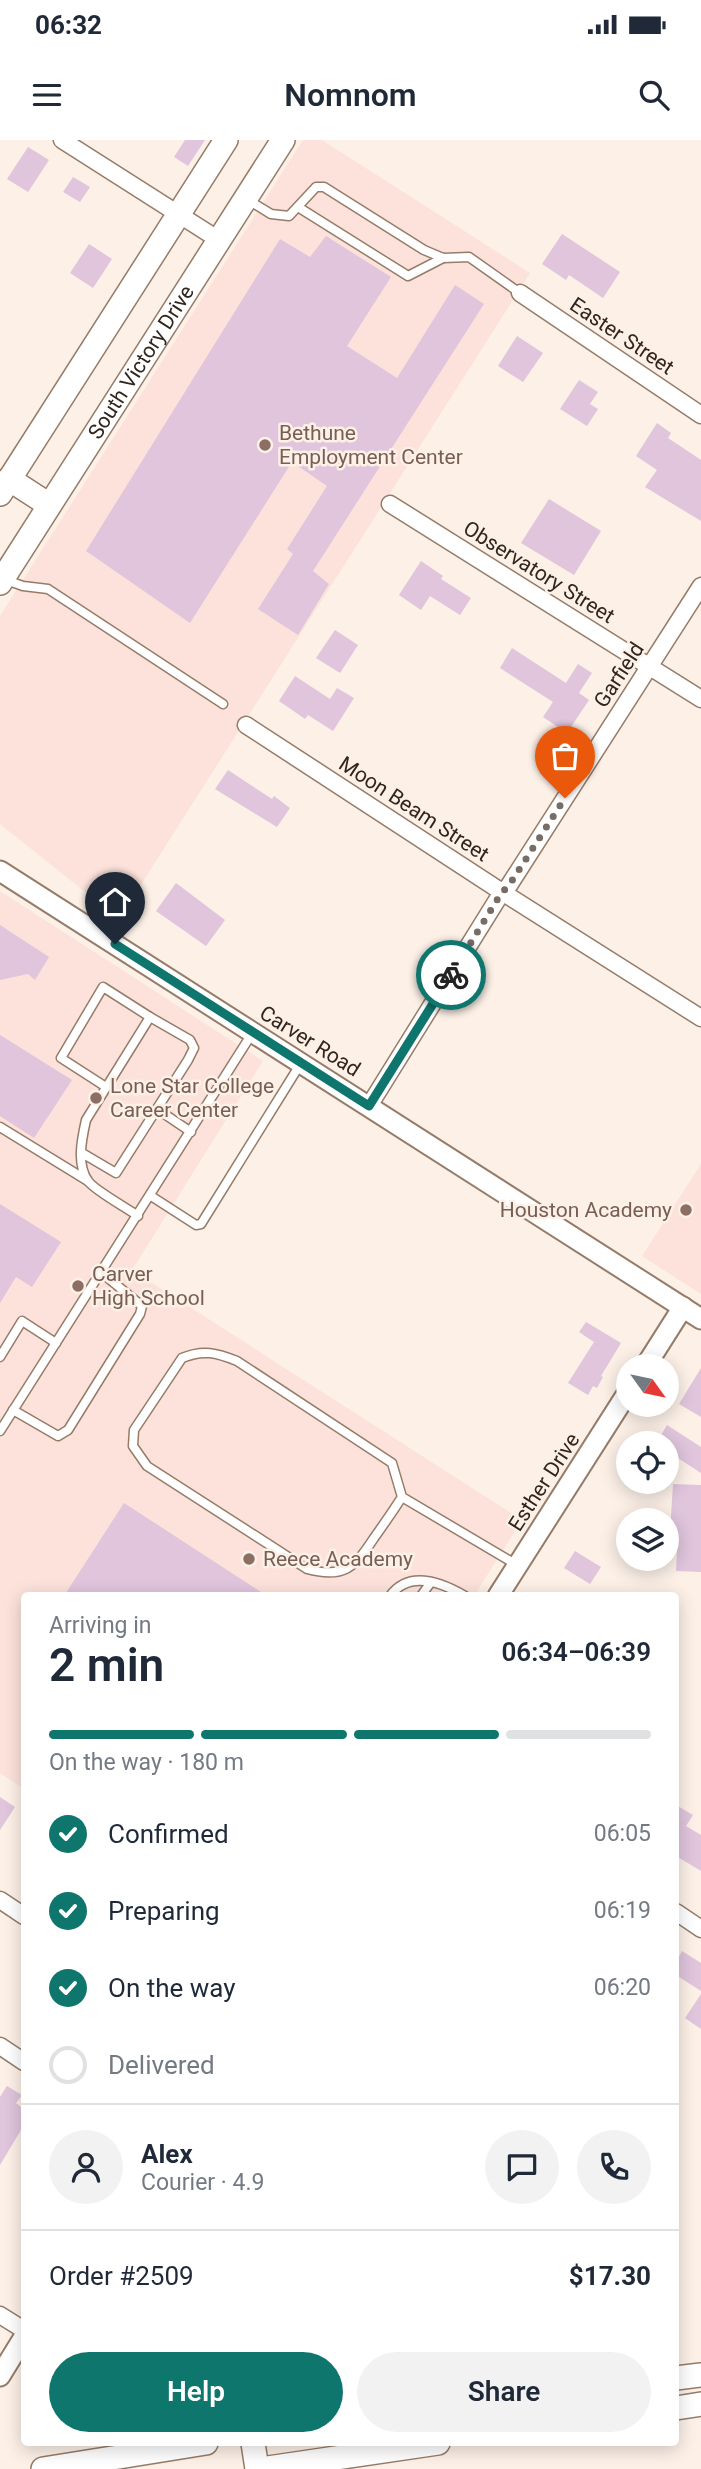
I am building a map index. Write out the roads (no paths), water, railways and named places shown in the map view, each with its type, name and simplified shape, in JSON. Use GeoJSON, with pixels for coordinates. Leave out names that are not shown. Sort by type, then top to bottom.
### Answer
{"type":"FeatureCollection","features":[{"type":"Feature","properties":{"kind":"main road"},"geometry":{"type":"LineString","coordinates":[[49,505],[5,486],[226,140]]}},
{"type":"Feature","properties":{"kind":"main road","name":"South Victory Drive"},"geometry":{"type":"LineString","coordinates":[[1,581],[283,140]]}},
{"type":"Feature","properties":{"kind":"main road"},"geometry":{"type":"LineString","coordinates":[[679,2378],[701,2375]]}},
{"type":"Feature","properties":{"kind":"main road"},"geometry":{"type":"LineString","coordinates":[[679,2408],[701,2404]]}},
{"type":"Feature","properties":{"kind":"main road"},"geometry":{"type":"LineString","coordinates":[[43,2469],[187,2446]]}},
{"type":"Feature","properties":{"kind":"main road"},"geometry":{"type":"LineString","coordinates":[[254,2446],[259,2469],[417,2446]]}},
{"type":"Feature","properties":{"kind":"street"},"geometry":{"type":"LineString","coordinates":[[62,140],[219,240]]}},
{"type":"Feature","properties":{"kind":"street","name":"Easter Street"},"geometry":{"type":"LineString","coordinates":[[520,293],[701,415]]}},
{"type":"Feature","properties":{"kind":"street","name":"Observatory Street"},"geometry":{"type":"LineString","coordinates":[[390,504],[701,699]]}},
{"type":"Feature","properties":{"kind":"street","name":"Garfield"},"geometry":{"type":"LineString","coordinates":[[369,1106],[502,892],[508,887],[701,586]]}},
{"type":"Feature","properties":{"kind":"street","name":"Moon Beam Street"},"geometry":{"type":"LineString","coordinates":[[246,724],[502,892],[701,1018]]}},
{"type":"Feature","properties":{"kind":"street","name":"Carver Road"},"geometry":{"type":"LineString","coordinates":[[0,871],[701,1319]]}},
{"type":"Feature","properties":{"kind":"street"},"geometry":{"type":"LineString","coordinates":[[653,1354],[683,1307]]}},
{"type":"Feature","properties":{"kind":"street","name":"Esther Drive"},"geometry":{"type":"LineString","coordinates":[[500,1592],[616,1411]]}},
{"type":"Feature","properties":{"kind":"street"},"geometry":{"type":"LineString","coordinates":[[0,1900],[21,1914]]}},
{"type":"Feature","properties":{"kind":"street"},"geometry":{"type":"LineString","coordinates":[[679,1914],[701,1929]]}},
{"type":"Feature","properties":{"kind":"street"},"geometry":{"type":"LineString","coordinates":[[0,2046],[21,2060]]}},
{"type":"Feature","properties":{"kind":"street"},"geometry":{"type":"LineString","coordinates":[[0,2315],[21,2328]]}},
{"type":"Feature","properties":{"kind":"street"},"geometry":{"type":"LineString","coordinates":[[0,2376],[21,2341]]}},
{"type":"Feature","properties":{"kind":"lane"},"geometry":{"type":"LineString","coordinates":[[245,199],[271,214],[289,216],[316,187],[324,187],[425,250],[443,258]]}},
{"type":"Feature","properties":{"kind":"lane"},"geometry":{"type":"LineString","coordinates":[[298,206],[408,276],[443,258],[469,257],[520,293]]}},
{"type":"Feature","properties":{"kind":"lane"},"geometry":{"type":"LineString","coordinates":[[1,581],[48,589],[223,704]]}},
{"type":"Feature","properties":{"kind":"lane"},"geometry":{"type":"LineString","coordinates":[[82,1153],[116,1173],[194,1048],[190,1040],[103,987],[61,1058],[106,1087]]}},
{"type":"Feature","properties":{"kind":"lane"},"geometry":{"type":"LineString","coordinates":[[88,1181],[82,1166],[82,1140],[86,1120],[150,1017]]}},
{"type":"Feature","properties":{"kind":"lane"},"geometry":{"type":"LineString","coordinates":[[0,1431],[4,1416],[13,1410],[102,1273],[253,1032]]}},
{"type":"Feature","properties":{"kind":"lane"},"geometry":{"type":"LineString","coordinates":[[150,1196],[197,1225],[201,1224],[301,1063]]}},
{"type":"Feature","properties":{"kind":"lane"},"geometry":{"type":"LineString","coordinates":[[157,1109],[191,1132]]}},
{"type":"Feature","properties":{"kind":"lane"},"geometry":{"type":"LineString","coordinates":[[0,1126],[138,1216]]}},
{"type":"Feature","properties":{"kind":"lane"},"geometry":{"type":"LineString","coordinates":[[13,1410],[58,1436],[68,1430],[141,1314],[142,1306],[102,1273]]}},
{"type":"Feature","properties":{"kind":"lane"},"geometry":{"type":"LineString","coordinates":[[0,1357],[22,1321],[56,1343]]}},
{"type":"Feature","properties":{"kind":"lane"},"geometry":{"type":"LineString","coordinates":[[402,1497],[358,1562],[344,1571],[325,1573],[307,1569],[147,1465],[133,1446],[134,1430],[182,1359],[193,1354],[216,1352],[237,1361],[392,1463],[402,1497],[517,1565]]}},
{"type":"Feature","properties":{"kind":"lane"},"geometry":{"type":"LineString","coordinates":[[393,1592],[397,1586],[422,1580],[443,1584],[458,1592]]}},
{"type":"Feature","properties":{"kind":"lane"},"geometry":{"type":"LineString","coordinates":[[424,1592],[431,1582]]}},
{"type":"Feature","properties":{"kind":"place","name":"Bethune Employment Center"},"geometry":{"type":"Point","coordinates":[265,445]}},
{"type":"Feature","properties":{"kind":"place","name":"Lone Star College Career Center"},"geometry":{"type":"Point","coordinates":[96,1098]}},
{"type":"Feature","properties":{"kind":"place","name":"Houston Academy"},"geometry":{"type":"Point","coordinates":[686,1210]}},
{"type":"Feature","properties":{"kind":"place","name":"Carver High School"},"geometry":{"type":"Point","coordinates":[78,1286]}},
{"type":"Feature","properties":{"kind":"place","name":"Reece Academy"},"geometry":{"type":"Point","coordinates":[249,1559]}}]}
